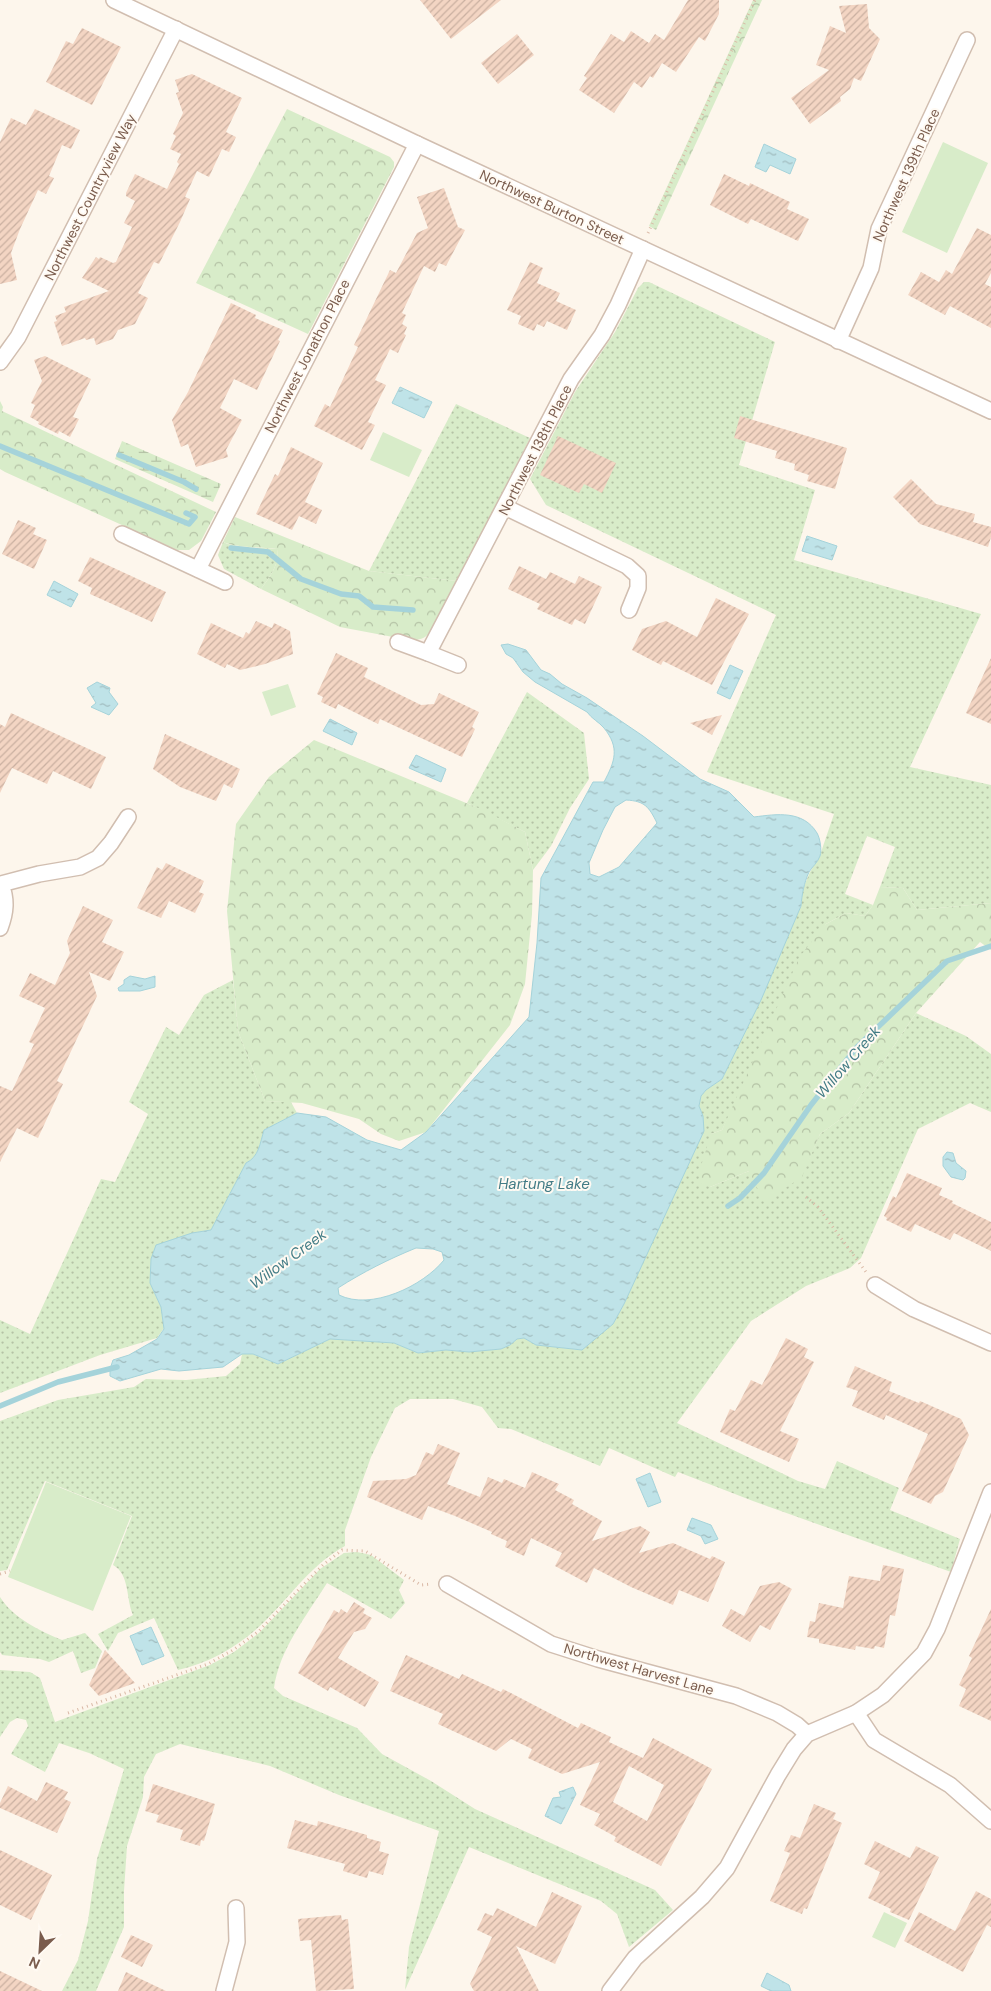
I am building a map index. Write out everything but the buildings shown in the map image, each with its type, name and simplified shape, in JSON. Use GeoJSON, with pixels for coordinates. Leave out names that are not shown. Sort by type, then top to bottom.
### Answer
{"type":"FeatureCollection","features":[{"type":"Feature","properties":{"kind":"street","name":"Northwest Burton Street"},"geometry":{"type":"LineString","coordinates":[[114,0],[417,144],[991,411]]}},
{"type":"Feature","properties":{"kind":"street","name":"Northwest Countryview Way"},"geometry":{"type":"LineString","coordinates":[[0,362],[18,337],[176,29]]}},
{"type":"Feature","properties":{"kind":"street","name":"Northwest 139th Place"},"geometry":{"type":"LineString","coordinates":[[838,341],[871,268],[879,229],[967,40]]}},
{"type":"Feature","properties":{"kind":"street","name":"Northwest Jonathon Place"},"geometry":{"type":"LineString","coordinates":[[198,569],[417,144]]}},
{"type":"Feature","properties":{"kind":"street","name":"Northwest 138th Place"},"geometry":{"type":"LineString","coordinates":[[428,653],[572,380],[602,335],[614,313],[643,249]]}},
{"type":"Feature","properties":{"kind":"street"},"geometry":{"type":"LineString","coordinates":[[505,507],[626,566],[638,576],[638,588],[628,610]]}},
{"type":"Feature","properties":{"kind":"street"},"geometry":{"type":"LineString","coordinates":[[122,534],[225,582]]}},
{"type":"Feature","properties":{"kind":"street"},"geometry":{"type":"LineString","coordinates":[[398,642],[458,665]]}},
{"type":"Feature","properties":{"kind":"street"},"geometry":{"type":"LineString","coordinates":[[0,928],[5,916],[7,898],[0,884],[39,874],[80,867],[98,858],[111,843],[128,817]]}},
{"type":"Feature","properties":{"kind":"street"},"geometry":{"type":"LineString","coordinates":[[875,1285],[914,1309],[991,1343]]}},
{"type":"Feature","properties":{"kind":"street"},"geometry":{"type":"LineString","coordinates":[[610,1991],[635,1958],[702,1898],[727,1868],[794,1749],[807,1734],[856,1713],[883,1695],[926,1650],[937,1629],[991,1492]]}},
{"type":"Feature","properties":{"kind":"street","name":"Northwest Harvest Lane"},"geometry":{"type":"LineString","coordinates":[[447,1584],[551,1644],[598,1660],[736,1696],[777,1712],[807,1734]]}},
{"type":"Feature","properties":{"kind":"street"},"geometry":{"type":"LineString","coordinates":[[856,1713],[874,1740],[950,1785],[991,1821]]}},
{"type":"Feature","properties":{"kind":"street"},"geometry":{"type":"LineString","coordinates":[[224,1991],[237,1942],[236,1908]]}},
{"type":"Feature","properties":{"kind":"path"},"geometry":{"type":"LineString","coordinates":[[643,249],[650,227],[755,0]]}},
{"type":"Feature","properties":{"kind":"path"},"geometry":{"type":"LineString","coordinates":[[806,1196],[818,1206],[875,1285]]}},
{"type":"Feature","properties":{"kind":"path"},"geometry":{"type":"LineString","coordinates":[[68,1714],[208,1664],[233,1650],[259,1631],[323,1565],[342,1550],[365,1550],[421,1585],[447,1584]]}},
{"type":"Feature","properties":{"kind":"path"},"geometry":{"type":"LineString","coordinates":[[0,1574],[10,1571]]}},
{"type":"Feature","properties":{"kind":"green space"},"geometry":{"type":"Polygon","coordinates":[[[753,0],[762,0],[656,230],[649,226],[753,0]]]}},
{"type":"Feature","properties":{"kind":"green space"},"geometry":{"type":"Polygon","coordinates":[[[287,109],[390,157],[394,162],[394,167],[308,334],[196,283],[287,109]]]}},
{"type":"Feature","properties":{"kind":"green space"},"geometry":{"type":"Polygon","coordinates":[[[943,142],[988,163],[947,253],[902,232],[943,142]]]}},
{"type":"Feature","properties":{"kind":"green space"},"geometry":{"type":"Polygon","coordinates":[[[644,282],[649,282],[775,342],[739,465],[815,490],[794,560],[981,614],[910,767],[991,785],[991,903],[917,910],[903,888],[880,887],[895,847],[867,836],[845,894],[873,905],[865,916],[846,913],[826,924],[722,1130],[711,1134],[710,1187],[749,1171],[801,1177],[820,1134],[849,1113],[916,1013],[966,1036],[991,1054],[991,1112],[970,1103],[918,1129],[861,1258],[850,1268],[806,1286],[751,1321],[677,1423],[798,1481],[825,1489],[837,1461],[899,1488],[890,1510],[960,1539],[951,1572],[678,1472],[675,1477],[609,1448],[600,1466],[511,1429],[498,1428],[482,1407],[453,1399],[410,1399],[395,1408],[371,1457],[345,1530],[345,1546],[333,1553],[313,1570],[258,1628],[237,1644],[215,1657],[178,1670],[154,1618],[118,1633],[108,1651],[98,1634],[133,1615],[125,1581],[122,1574],[113,1565],[132,1516],[45,1481],[7,1570],[0,1571],[0,1421],[58,1400],[134,1387],[146,1379],[186,1380],[226,1376],[240,1364],[242,1354],[253,1354],[278,1364],[330,1339],[394,1343],[418,1353],[446,1350],[469,1352],[501,1349],[517,1339],[524,1338],[536,1345],[581,1350],[613,1324],[624,1304],[703,1116],[699,1106],[701,1096],[706,1090],[722,1079],[801,906],[802,891],[820,855],[834,814],[707,772],[776,615],[546,505],[530,479],[575,392],[615,332],[638,288],[644,282]]]}},
{"type":"Feature","properties":{"kind":"green space"},"geometry":{"type":"Polygon","coordinates":[[[0,401],[3,407],[2,411],[216,512],[201,541],[189,550],[177,550],[0,469],[0,401]]]}},
{"type":"Feature","properties":{"kind":"green space"},"geometry":{"type":"Polygon","coordinates":[[[456,404],[530,438],[457,581],[369,571],[456,404]]]}},
{"type":"Feature","properties":{"kind":"green space"},"geometry":{"type":"Polygon","coordinates":[[[383,432],[422,450],[409,477],[370,460],[383,432]]]}},
{"type":"Feature","properties":{"kind":"green space"},"geometry":{"type":"Polygon","coordinates":[[[122,441],[221,484],[213,502],[115,459],[122,441]]]}},
{"type":"Feature","properties":{"kind":"green space"},"geometry":{"type":"Polygon","coordinates":[[[235,517],[369,571],[457,581],[434,627],[430,633],[421,639],[409,640],[340,627],[261,589],[271,575],[277,560],[277,549],[242,546],[223,542],[235,517]]]}},
{"type":"Feature","properties":{"kind":"green space"},"geometry":{"type":"Polygon","coordinates":[[[223,542],[242,547],[277,549],[277,560],[271,575],[261,589],[224,569],[218,555],[223,542]]]}},
{"type":"Feature","properties":{"kind":"green space"},"geometry":{"type":"Polygon","coordinates":[[[288,684],[296,707],[271,716],[262,692],[288,684]]]}},
{"type":"Feature","properties":{"kind":"green space"},"geometry":{"type":"Polygon","coordinates":[[[527,692],[584,733],[589,779],[570,808],[551,846],[533,870],[525,832],[467,803],[527,692]]]}},
{"type":"Feature","properties":{"kind":"green space"},"geometry":{"type":"Polygon","coordinates":[[[314,740],[483,810],[525,832],[533,870],[532,914],[525,984],[510,1025],[426,1132],[399,1141],[381,1134],[359,1119],[302,1103],[265,1101],[238,1031],[227,911],[236,824],[269,777],[314,740]]]}},
{"type":"Feature","properties":{"kind":"green space"},"geometry":{"type":"Polygon","coordinates":[[[880,887],[903,888],[917,910],[991,903],[991,950],[980,942],[916,1013],[849,1113],[820,1134],[802,1177],[764,1202],[749,1171],[710,1187],[699,1183],[700,1169],[711,1134],[722,1130],[800,956],[826,924],[846,913],[865,916],[873,905],[880,887]]]}},
{"type":"Feature","properties":{"kind":"green space"},"geometry":{"type":"Polygon","coordinates":[[[233,980],[238,1031],[265,1101],[291,1102],[297,1113],[264,1130],[254,1157],[246,1163],[211,1230],[192,1233],[151,1259],[150,1283],[161,1307],[164,1328],[157,1338],[100,1355],[0,1393],[0,1320],[30,1334],[101,1179],[115,1182],[148,1114],[129,1102],[166,1027],[179,1035],[204,995],[233,980]]]}},
{"type":"Feature","properties":{"kind":"green space"},"geometry":{"type":"Polygon","coordinates":[[[46,1482],[131,1516],[93,1611],[8,1577],[46,1482]]]}},
{"type":"Feature","properties":{"kind":"green space"},"geometry":{"type":"Polygon","coordinates":[[[357,1552],[371,1555],[404,1580],[399,1590],[405,1603],[391,1619],[327,1583],[288,1647],[277,1674],[274,1688],[283,1696],[357,1728],[382,1754],[431,1781],[475,1809],[655,1890],[673,1910],[629,1947],[617,1914],[601,1901],[469,1847],[405,1990],[409,1947],[439,1831],[339,1795],[270,1766],[180,1744],[156,1754],[144,1777],[143,1797],[127,1846],[124,1927],[96,1991],[62,1991],[78,1960],[88,1921],[97,1859],[124,1769],[89,1753],[59,1743],[45,1772],[11,1754],[28,1726],[26,1720],[17,1718],[10,1722],[0,1737],[0,1670],[30,1672],[40,1678],[55,1722],[210,1665],[234,1652],[259,1633],[320,1569],[344,1553],[357,1552]]]}},
{"type":"Feature","properties":{"kind":"green space"},"geometry":{"type":"Polygon","coordinates":[[[0,1597],[5,1605],[20,1617],[36,1628],[62,1640],[85,1633],[102,1651],[95,1668],[81,1673],[73,1651],[49,1662],[40,1659],[2,1655],[0,1652],[0,1597]]]}},
{"type":"Feature","properties":{"kind":"green space"},"geometry":{"type":"Polygon","coordinates":[[[884,1912],[907,1923],[895,1948],[872,1937],[884,1912]]]}},
{"type":"Feature","properties":{"kind":"water"},"geometry":{"type":"Polygon","coordinates":[[[764,144],[796,159],[790,174],[770,165],[766,172],[755,167],[764,144]]]}},
{"type":"Feature","properties":{"kind":"water"},"geometry":{"type":"Polygon","coordinates":[[[400,387],[432,402],[424,418],[392,403],[400,387]]]}},
{"type":"Feature","properties":{"kind":"water"},"geometry":{"type":"Polygon","coordinates":[[[807,536],[837,546],[832,560],[802,551],[807,536]]]}},
{"type":"Feature","properties":{"kind":"water"},"geometry":{"type":"Polygon","coordinates":[[[54,581],[78,594],[71,607],[47,595],[54,581]]]}},
{"type":"Feature","properties":{"kind":"water","name":"Hartung Lake"},"geometry":{"type":"Polygon","coordinates":[[[508,644],[526,650],[541,670],[550,674],[562,684],[587,698],[643,736],[700,779],[729,792],[754,817],[789,815],[797,817],[811,826],[817,833],[820,841],[820,856],[807,876],[801,906],[761,1000],[722,1079],[706,1090],[701,1096],[699,1106],[703,1116],[704,1131],[624,1304],[613,1324],[582,1350],[536,1345],[524,1338],[517,1339],[501,1349],[469,1352],[446,1350],[418,1353],[394,1343],[330,1339],[278,1364],[253,1354],[242,1354],[223,1367],[179,1371],[161,1369],[120,1381],[110,1376],[113,1360],[129,1355],[157,1339],[164,1329],[161,1307],[150,1283],[151,1259],[156,1245],[192,1233],[211,1230],[246,1163],[254,1157],[264,1130],[297,1113],[326,1117],[367,1140],[401,1150],[426,1132],[529,1017],[537,943],[541,878],[593,782],[604,782],[611,768],[614,748],[604,728],[587,712],[535,682],[523,672],[513,658],[506,654],[501,645],[508,644]],[[626,800],[615,807],[603,830],[589,863],[590,874],[599,877],[619,867],[657,823],[642,803],[626,800]],[[416,1248],[376,1266],[347,1282],[338,1288],[339,1295],[352,1299],[366,1300],[396,1293],[423,1279],[444,1260],[442,1252],[433,1249],[416,1248]]]}},
{"type":"Feature","properties":{"kind":"water"},"geometry":{"type":"Polygon","coordinates":[[[730,665],[743,671],[730,699],[717,693],[730,665]]]}},
{"type":"Feature","properties":{"kind":"water"},"geometry":{"type":"Polygon","coordinates":[[[97,682],[110,688],[109,692],[118,704],[109,715],[91,707],[96,703],[87,688],[97,682]]]}},
{"type":"Feature","properties":{"kind":"water"},"geometry":{"type":"Polygon","coordinates":[[[330,719],[357,733],[352,745],[323,731],[330,719]]]}},
{"type":"Feature","properties":{"kind":"water"},"geometry":{"type":"Polygon","coordinates":[[[416,755],[446,769],[441,782],[409,768],[416,755]]]}},
{"type":"Feature","properties":{"kind":"water"},"geometry":{"type":"Polygon","coordinates":[[[130,976],[145,979],[155,976],[155,987],[140,991],[119,991],[118,988],[130,976]]]}},
{"type":"Feature","properties":{"kind":"water"},"geometry":{"type":"Polygon","coordinates":[[[947,1152],[953,1153],[956,1163],[966,1171],[963,1180],[951,1177],[943,1166],[943,1157],[947,1152]]]}},
{"type":"Feature","properties":{"kind":"water"},"geometry":{"type":"Polygon","coordinates":[[[650,1473],[661,1502],[648,1507],[636,1479],[650,1473]]]}},
{"type":"Feature","properties":{"kind":"water"},"geometry":{"type":"Polygon","coordinates":[[[692,1518],[711,1525],[718,1539],[705,1544],[701,1536],[687,1530],[692,1518]]]}},
{"type":"Feature","properties":{"kind":"water"},"geometry":{"type":"Polygon","coordinates":[[[151,1627],[164,1656],[142,1665],[130,1636],[151,1627]]]}},
{"type":"Feature","properties":{"kind":"water"},"geometry":{"type":"Polygon","coordinates":[[[573,1787],[576,1794],[561,1824],[545,1816],[553,1798],[561,1797],[559,1792],[573,1787]]]}},
{"type":"Feature","properties":{"kind":"water"},"geometry":{"type":"Polygon","coordinates":[[[767,1973],[789,1985],[791,1991],[771,1991],[761,1986],[767,1973]]]}},
{"type":"Feature","properties":{"kind":"waterway"},"geometry":{"type":"LineString","coordinates":[[0,446],[189,524],[195,517],[186,513]]}},
{"type":"Feature","properties":{"kind":"waterway"},"geometry":{"type":"LineString","coordinates":[[119,455],[184,482],[196,489]]}},
{"type":"Feature","properties":{"kind":"waterway"},"geometry":{"type":"LineString","coordinates":[[231,548],[268,552],[301,579],[341,594],[359,596],[373,607],[413,610]]}},
{"type":"Feature","properties":{"kind":"waterway","name":"Willow Creek"},"geometry":{"type":"LineString","coordinates":[[728,1206],[740,1198],[764,1173],[811,1105],[857,1047],[947,961],[991,946]]}},
{"type":"Feature","properties":{"kind":"waterway","name":"Willow Creek"},"geometry":{"type":"LineString","coordinates":[[0,1406],[58,1382],[117,1367]]}}]}
